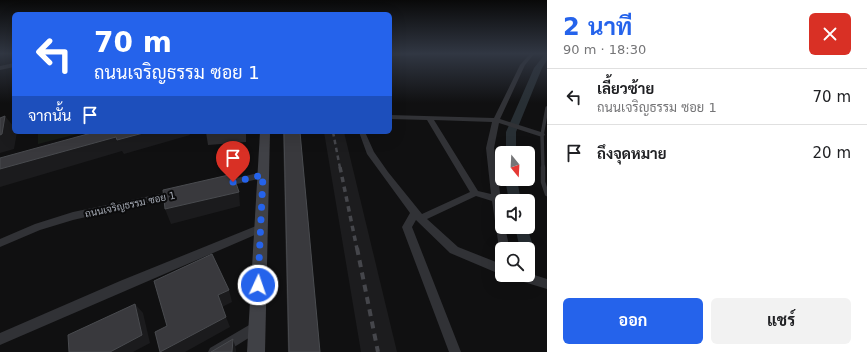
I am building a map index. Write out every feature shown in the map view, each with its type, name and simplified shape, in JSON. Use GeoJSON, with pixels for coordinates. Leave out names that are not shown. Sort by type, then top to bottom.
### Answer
{"type":"FeatureCollection","features":[{"type":"Feature","properties":{"kind":"street"},"geometry":{"type":"LineString","coordinates":[[495,194],[490,148],[496,120],[520,70]]}},
{"type":"Feature","properties":{"kind":"street"},"geometry":{"type":"LineString","coordinates":[[392,117],[496,120],[544,136]]}},
{"type":"Feature","properties":{"kind":"street"},"geometry":{"type":"LineString","coordinates":[[429,118],[475,193]]}},
{"type":"Feature","properties":{"kind":"street"},"geometry":{"type":"LineString","coordinates":[[0,130],[12,127]]}},
{"type":"Feature","properties":{"kind":"street"},"geometry":{"type":"LineString","coordinates":[[256,352],[265,134]]}},
{"type":"Feature","properties":{"kind":"street"},"geometry":{"type":"LineString","coordinates":[[363,134],[370,152],[384,174],[418,216],[454,250],[495,267]]}},
{"type":"Feature","properties":{"kind":"street"},"geometry":{"type":"LineString","coordinates":[[218,185],[263,175]]}},
{"type":"Feature","properties":{"kind":"street","name":"ถนนเจริญธรรม ซอย 1"},"geometry":{"type":"LineString","coordinates":[[0,243],[38,227],[73,216],[181,193]]}},
{"type":"Feature","properties":{"kind":"street"},"geometry":{"type":"LineString","coordinates":[[455,352],[407,227],[418,216],[475,193],[495,199]]}},
{"type":"Feature","properties":{"kind":"street"},"geometry":{"type":"LineString","coordinates":[[0,339],[124,284],[261,228]]}},
{"type":"Feature","properties":{"kind":"street"},"geometry":{"type":"LineString","coordinates":[[535,280],[547,284]]}},
{"type":"Feature","properties":{"kind":"street"},"geometry":{"type":"LineString","coordinates":[[214,352],[256,327]]}},
{"type":"Feature","properties":{"kind":"lane"},"geometry":{"type":"LineString","coordinates":[[547,108],[544,136],[543,182],[547,194]]}},
{"type":"Feature","properties":{"kind":"shaded area"},"geometry":{"type":"Polygon","coordinates":[[[38,134],[77,134],[38,144],[38,134]]]}},
{"type":"Feature","properties":{"kind":"shaded area"},"geometry":{"type":"Polygon","coordinates":[[[324,134],[344,134],[397,352],[361,352],[324,134]]]}},
{"type":"Feature","properties":{"kind":"building"},"geometry":{"type":"Polygon","coordinates":[[[5,116],[2,134],[0,135],[0,118],[5,116]]]}},
{"type":"Feature","properties":{"kind":"building"},"geometry":{"type":"Polygon","coordinates":[[[88,134],[140,134],[117,140],[116,137],[0,169],[0,158],[88,134]]]}},
{"type":"Feature","properties":{"kind":"building"},"geometry":{"type":"Polygon","coordinates":[[[284,134],[300,134],[320,352],[289,352],[284,134]]]}},
{"type":"Feature","properties":{"kind":"building"},"geometry":{"type":"Polygon","coordinates":[[[233,174],[239,192],[165,209],[163,190],[233,174]]]}},
{"type":"Feature","properties":{"kind":"building"},"geometry":{"type":"Polygon","coordinates":[[[212,254],[229,290],[218,295],[226,317],[160,352],[155,332],[167,326],[154,281],[212,254]]]}},
{"type":"Feature","properties":{"kind":"building"},"geometry":{"type":"Polygon","coordinates":[[[135,304],[142,335],[110,352],[69,352],[68,335],[135,304]]]}},
{"type":"Feature","properties":{"kind":"building"},"geometry":{"type":"Polygon","coordinates":[[[233,339],[232,352],[211,352],[233,339]]]}},
{"type":"Feature","properties":{"kind":"waterway"},"geometry":{"type":"LineString","coordinates":[[511,146],[511,132],[537,70]]}},
{"type":"Feature","properties":{"kind":"waterway"},"geometry":{"type":"LineString","coordinates":[[512,186],[514,194]]}},
{"type":"Feature","properties":{"kind":"waterway"},"geometry":{"type":"LineString","coordinates":[[523,234],[525,242]]}},
{"type":"Feature","properties":{"kind":"railway"},"geometry":{"type":"LineString","coordinates":[[333,134],[340,168]]}},
{"type":"Feature","properties":{"kind":"railway"},"geometry":{"type":"LineString","coordinates":[[340,167],[357,249]]}},
{"type":"Feature","properties":{"kind":"railway"},"geometry":{"type":"LineString","coordinates":[[357,248],[378,352]]}},
{"type":"Feature","properties":{"kind":"route"},"geometry":{"type":"LineString","coordinates":[[233,182],[263,175],[258,285]]}}]}
